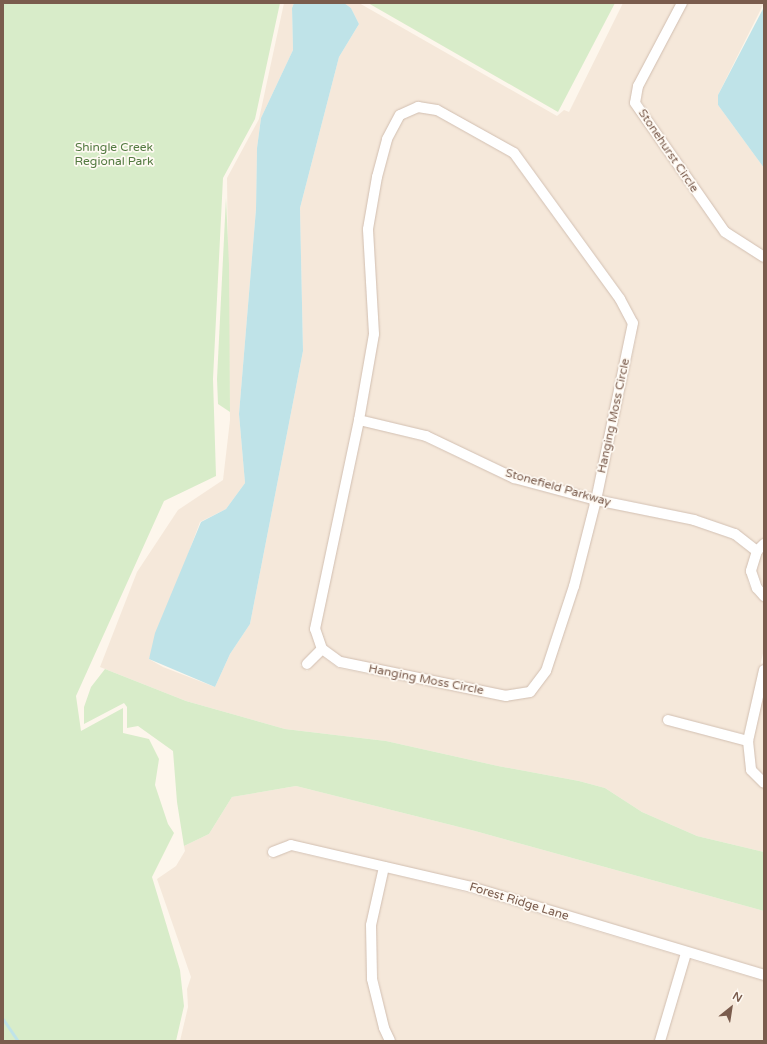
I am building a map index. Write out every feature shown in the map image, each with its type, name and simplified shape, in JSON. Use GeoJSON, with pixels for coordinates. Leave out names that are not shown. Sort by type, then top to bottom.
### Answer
{"type":"FeatureCollection","features":[{"type":"Feature","properties":{"kind":"street","name":"Stonehurst Circle"},"geometry":{"type":"LineString","coordinates":[[682,3],[638,86],[636,103],[725,232],[764,257]]}},
{"type":"Feature","properties":{"kind":"street","name":"Hanging Moss Circle"},"geometry":{"type":"LineString","coordinates":[[418,107],[437,110],[514,153],[620,299],[633,323],[596,500],[574,586],[546,671],[530,692],[506,696],[340,662],[322,649],[314,629],[359,420],[374,334],[368,229],[377,177],[388,139],[400,115],[418,107]]}},
{"type":"Feature","properties":{"kind":"street","name":"Stonefield Parkway"},"geometry":{"type":"LineString","coordinates":[[359,420],[426,436],[514,478],[596,500],[694,520],[735,534],[760,547]]}},
{"type":"Feature","properties":{"kind":"street"},"geometry":{"type":"LineString","coordinates":[[760,547],[752,571],[757,588],[764,596]]}},
{"type":"Feature","properties":{"kind":"street"},"geometry":{"type":"LineString","coordinates":[[307,664],[322,649]]}},
{"type":"Feature","properties":{"kind":"street"},"geometry":{"type":"LineString","coordinates":[[764,670],[748,741],[751,770],[764,783]]}},
{"type":"Feature","properties":{"kind":"street"},"geometry":{"type":"LineString","coordinates":[[668,720],[748,741]]}},
{"type":"Feature","properties":{"kind":"street","name":"Forest Ridge Lane"},"geometry":{"type":"LineString","coordinates":[[273,852],[291,845],[470,888],[764,975]]}},
{"type":"Feature","properties":{"kind":"street"},"geometry":{"type":"LineString","coordinates":[[384,867],[370,925],[372,979],[384,1028],[390,1041]]}},
{"type":"Feature","properties":{"kind":"street"},"geometry":{"type":"LineString","coordinates":[[660,1041],[686,953]]}},
{"type":"Feature","properties":{"kind":"shaded area"},"geometry":{"type":"Polygon","coordinates":[[[284,3],[294,3],[292,8],[293,50],[261,118],[257,148],[256,209],[239,414],[245,483],[226,509],[200,522],[149,659],[163,667],[215,687],[230,654],[250,624],[303,351],[300,208],[339,57],[359,24],[351,8],[344,3],[359,3],[557,116],[564,110],[569,112],[623,3],[676,3],[631,106],[722,237],[764,263],[764,537],[757,544],[737,529],[696,515],[602,495],[636,338],[637,320],[624,295],[518,149],[439,106],[416,102],[399,110],[372,177],[369,334],[354,419],[310,628],[316,648],[300,665],[307,671],[322,656],[338,668],[504,701],[530,697],[550,672],[579,588],[599,506],[692,525],[732,539],[751,553],[747,573],[748,582],[752,591],[764,603],[764,649],[744,734],[665,714],[662,724],[743,745],[748,774],[764,789],[764,852],[697,836],[642,812],[605,788],[579,781],[498,766],[386,741],[285,729],[186,701],[100,667],[137,572],[178,510],[223,480],[230,420],[227,178],[259,119],[284,3]]]}},
{"type":"Feature","properties":{"kind":"shaded area"},"geometry":{"type":"Polygon","coordinates":[[[687,3],[764,3],[718,95],[718,105],[764,168],[764,251],[728,228],[641,101],[643,87],[687,3]]]}},
{"type":"Feature","properties":{"kind":"shaded area"},"geometry":{"type":"Polygon","coordinates":[[[418,112],[435,115],[510,157],[616,302],[628,324],[592,493],[516,473],[427,431],[365,416],[379,333],[373,229],[382,178],[392,141],[403,119],[418,112]]]}},
{"type":"Feature","properties":{"kind":"shaded area"},"geometry":{"type":"Polygon","coordinates":[[[363,426],[423,441],[512,483],[590,504],[569,585],[541,669],[527,687],[506,691],[342,657],[326,645],[320,628],[363,426]]]}},
{"type":"Feature","properties":{"kind":"shaded area"},"geometry":{"type":"Polygon","coordinates":[[[764,551],[764,588],[756,570],[757,562],[764,551]]]}},
{"type":"Feature","properties":{"kind":"shaded area"},"geometry":{"type":"Polygon","coordinates":[[[764,692],[764,775],[756,767],[753,741],[764,692]]]}},
{"type":"Feature","properties":{"kind":"shaded area"},"geometry":{"type":"Polygon","coordinates":[[[296,786],[475,831],[764,911],[764,969],[472,882],[290,840],[267,849],[269,859],[291,851],[378,871],[366,926],[368,981],[384,1041],[180,1041],[188,1007],[187,989],[191,977],[157,879],[176,866],[185,851],[184,846],[209,834],[232,797],[296,786]]]}},
{"type":"Feature","properties":{"kind":"shaded area"},"geometry":{"type":"Polygon","coordinates":[[[388,873],[469,893],[680,956],[655,1041],[395,1041],[388,1026],[378,978],[376,925],[388,873]]]}},
{"type":"Feature","properties":{"kind":"shaded area"},"geometry":{"type":"Polygon","coordinates":[[[689,959],[764,981],[764,1041],[665,1041],[689,959]]]}},
{"type":"Feature","properties":{"kind":"green space","name":"Shingle Creek Regional Park"},"geometry":{"type":"Polygon","coordinates":[[[3,3],[280,3],[255,119],[223,178],[213,379],[216,476],[164,501],[76,696],[81,731],[123,708],[123,733],[149,739],[159,759],[155,785],[168,824],[174,833],[152,877],[180,970],[184,1006],[176,1041],[3,1041],[3,3]]]}},
{"type":"Feature","properties":{"kind":"green space"},"geometry":{"type":"Polygon","coordinates":[[[368,3],[615,3],[558,112],[368,3]]]}},
{"type":"Feature","properties":{"kind":"green space"},"geometry":{"type":"Polygon","coordinates":[[[226,198],[229,265],[230,412],[218,404],[217,379],[226,198]]]}},
{"type":"Feature","properties":{"kind":"green space"},"geometry":{"type":"Polygon","coordinates":[[[105,669],[186,701],[285,729],[386,741],[498,766],[579,781],[605,788],[642,812],[697,836],[764,852],[764,911],[475,831],[296,786],[232,797],[209,834],[184,846],[177,802],[173,751],[138,726],[127,728],[127,707],[124,703],[84,724],[84,707],[91,687],[105,669]]]}},
{"type":"Feature","properties":{"kind":"water"},"geometry":{"type":"Polygon","coordinates":[[[294,3],[344,3],[351,8],[359,24],[339,57],[300,208],[303,351],[250,624],[230,654],[215,687],[149,659],[155,633],[201,522],[226,509],[245,483],[239,414],[256,209],[257,148],[261,118],[293,50],[292,8],[294,3]]]}},
{"type":"Feature","properties":{"kind":"water"},"geometry":{"type":"Polygon","coordinates":[[[764,7],[764,168],[718,105],[718,95],[764,7]]]}},
{"type":"Feature","properties":{"kind":"waterway"},"geometry":{"type":"LineString","coordinates":[[3,1019],[18,1041]]}}]}
